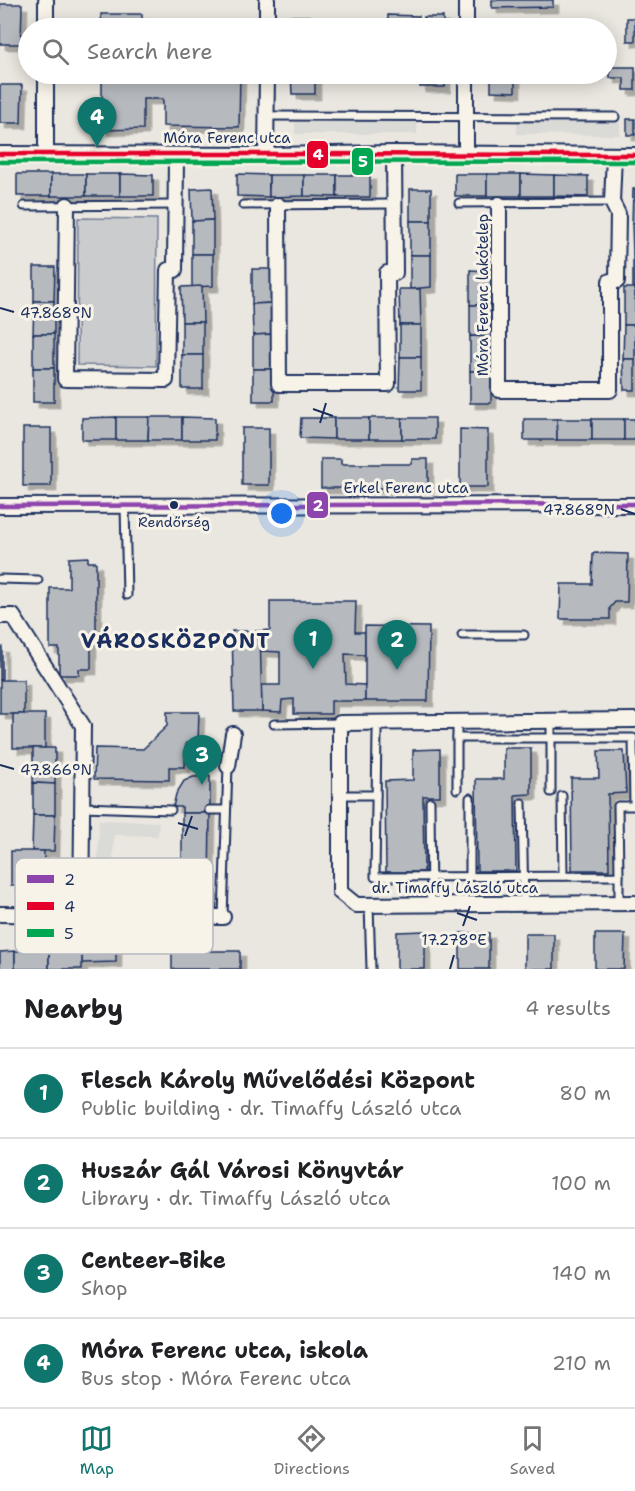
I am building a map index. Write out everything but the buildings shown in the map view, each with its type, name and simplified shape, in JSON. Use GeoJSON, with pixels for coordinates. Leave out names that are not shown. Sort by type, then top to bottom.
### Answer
{"type":"FeatureCollection","features":[{"type":"Feature","properties":{"kind":"street"},"geometry":{"type":"LineString","coordinates":[[46,0],[46,18]]}},
{"type":"Feature","properties":{"kind":"street"},"geometry":{"type":"LineString","coordinates":[[267,0],[267,18]]}},
{"type":"Feature","properties":{"kind":"street"},"geometry":{"type":"LineString","coordinates":[[466,0],[466,18]]}},
{"type":"Feature","properties":{"kind":"street"},"geometry":{"type":"LineString","coordinates":[[46,84],[46,155]]}},
{"type":"Feature","properties":{"kind":"street"},"geometry":{"type":"LineString","coordinates":[[266,155],[267,84]]}},
{"type":"Feature","properties":{"kind":"street"},"geometry":{"type":"LineString","coordinates":[[466,84],[466,153]]}},
{"type":"Feature","properties":{"kind":"street"},"geometry":{"type":"LineString","coordinates":[[278,205],[279,384],[388,384],[387,273],[394,273],[394,153]]}},
{"type":"Feature","properties":{"kind":"street","name":"Móra Ferenc utca"},"geometry":{"type":"LineString","coordinates":[[0,154],[635,155]]}},
{"type":"Feature","properties":{"kind":"street"},"geometry":{"type":"LineString","coordinates":[[67,206],[65,379],[166,380],[168,270],[176,270],[176,155]]}},
{"type":"Feature","properties":{"kind":"street","name":"Móra Ferenc lakótelep"},"geometry":{"type":"LineString","coordinates":[[499,204],[499,390],[610,390],[610,281],[618,281],[618,214],[612,202],[614,155]]}},
{"type":"Feature","properties":{"kind":"street","name":"Erkel Ferenc utca"},"geometry":{"type":"LineString","coordinates":[[0,506],[634,504]]}},
{"type":"Feature","properties":{"kind":"street"},"geometry":{"type":"LineString","coordinates":[[0,616],[14,616],[83,726],[82,858]]}},
{"type":"Feature","properties":{"kind":"street"},"geometry":{"type":"LineString","coordinates":[[340,723],[635,720]]}},
{"type":"Feature","properties":{"kind":"street","name":"dr. Timaffy László utca"},"geometry":{"type":"LineString","coordinates":[[340,723],[340,892],[356,905],[635,903]]}},
{"type":"Feature","properties":{"kind":"street"},"geometry":{"type":"LineString","coordinates":[[228,766],[233,734]]}},
{"type":"Feature","properties":{"kind":"street"},"geometry":{"type":"LineString","coordinates":[[0,914],[15,914]]}},
{"type":"Feature","properties":{"kind":"street"},"geometry":{"type":"LineString","coordinates":[[213,917],[223,917]]}},
{"type":"Feature","properties":{"kind":"lane"},"geometry":{"type":"LineString","coordinates":[[267,116],[615,117]]}},
{"type":"Feature","properties":{"kind":"lane"},"geometry":{"type":"LineString","coordinates":[[459,203],[612,202]]}},
{"type":"Feature","properties":{"kind":"lane"},"geometry":{"type":"LineString","coordinates":[[243,205],[394,204]]}},
{"type":"Feature","properties":{"kind":"lane"},"geometry":{"type":"LineString","coordinates":[[24,206],[176,206]]}},
{"type":"Feature","properties":{"kind":"lane"},"geometry":{"type":"LineString","coordinates":[[125,506],[127,595]]}},
{"type":"Feature","properties":{"kind":"lane"},"geometry":{"type":"LineString","coordinates":[[0,579],[38,580]]}},
{"type":"Feature","properties":{"kind":"lane"},"geometry":{"type":"LineString","coordinates":[[462,635],[524,635]]}},
{"type":"Feature","properties":{"kind":"lane"},"geometry":{"type":"LineString","coordinates":[[551,721],[551,792]]}},
{"type":"Feature","properties":{"kind":"lane"},"geometry":{"type":"LineString","coordinates":[[457,722],[457,789]]}},
{"type":"Feature","properties":{"kind":"lane"},"geometry":{"type":"LineString","coordinates":[[274,724],[340,723]]}},
{"type":"Feature","properties":{"kind":"lane"},"geometry":{"type":"LineString","coordinates":[[377,732],[375,877],[619,876]]}},
{"type":"Feature","properties":{"kind":"lane"},"geometry":{"type":"LineString","coordinates":[[457,738],[633,738],[634,806],[618,806],[619,903]]}},
{"type":"Feature","properties":{"kind":"lane"},"geometry":{"type":"LineString","coordinates":[[223,917],[228,766]]}},
{"type":"Feature","properties":{"kind":"lane"},"geometry":{"type":"LineString","coordinates":[[340,795],[376,795]]}},
{"type":"Feature","properties":{"kind":"lane"},"geometry":{"type":"LineString","coordinates":[[562,796],[563,876]]}},
{"type":"Feature","properties":{"kind":"lane"},"geometry":{"type":"LineString","coordinates":[[470,798],[470,876]]}},
{"type":"Feature","properties":{"kind":"lane"},"geometry":{"type":"LineString","coordinates":[[430,802],[431,904]]}},
{"type":"Feature","properties":{"kind":"lane"},"geometry":{"type":"LineString","coordinates":[[522,803],[524,904]]}},
{"type":"Feature","properties":{"kind":"lane"},"geometry":{"type":"LineString","coordinates":[[82,807],[171,810]]}},
{"type":"Feature","properties":{"kind":"lane"},"geometry":{"type":"LineString","coordinates":[[210,810],[226,810]]}},
{"type":"Feature","properties":{"kind":"lane"},"geometry":{"type":"LineString","coordinates":[[369,905],[371,969]]}},
{"type":"Feature","properties":{"kind":"shaded area"},"geometry":{"type":"Polygon","coordinates":[[[295,122],[417,122],[417,134],[295,134],[295,122]]]}},
{"type":"Feature","properties":{"kind":"shaded area"},"geometry":{"type":"Polygon","coordinates":[[[517,122],[620,123],[620,135],[517,134],[517,122]]]}},
{"type":"Feature","properties":{"kind":"shaded area"},"geometry":{"type":"Polygon","coordinates":[[[78,218],[157,219],[156,366],[77,365],[78,218]]]}},
{"type":"Feature","properties":{"kind":"shaded area"},"geometry":{"type":"Polygon","coordinates":[[[99,820],[159,822],[158,836],[114,835],[113,858],[98,858],[99,820]]]}},
{"type":"Feature","properties":{"kind":"transit line","name":"4"},"geometry":{"type":"LineString","coordinates":[[0,154],[635,155]]}},
{"type":"Feature","properties":{"kind":"transit line","name":"5"},"geometry":{"type":"LineString","coordinates":[[0,162],[635,162]]}},
{"type":"Feature","properties":{"kind":"transit line","name":"2"},"geometry":{"type":"LineString","coordinates":[[0,506],[635,504]]}},
{"type":"Feature","properties":{"kind":"place","name":"Móra Ferenc utca, iskola"},"geometry":{"type":"Point","coordinates":[97,147]}},
{"type":"Feature","properties":{"kind":"place","name":"Rendőrség"},"geometry":{"type":"Point","coordinates":[174,505]}},
{"type":"Feature","properties":{"kind":"place","name":"Flesch Károly Művelődési Központ"},"geometry":{"type":"Point","coordinates":[313,669]}},
{"type":"Feature","properties":{"kind":"place","name":"Huszár Gál Városi Könyvtár"},"geometry":{"type":"Point","coordinates":[397,670]}},
{"type":"Feature","properties":{"kind":"place","name":"Centeer-Bike"},"geometry":{"type":"Point","coordinates":[202,785]}},
{"type":"Feature","properties":{"kind":"district","name":"VÁROSKÖZPONT"},"geometry":{"type":"Point","coordinates":[176,641]}}]}
